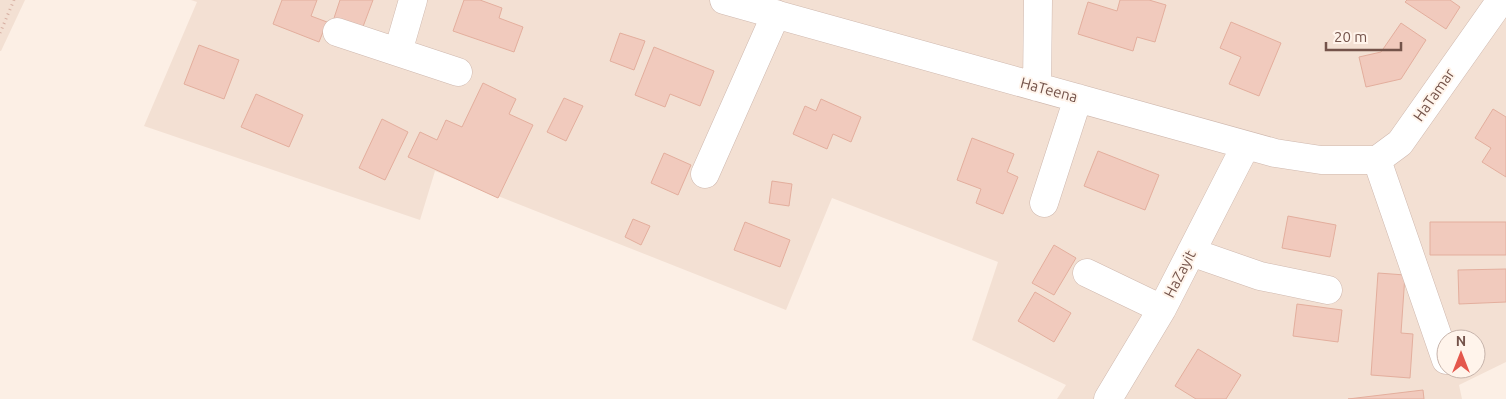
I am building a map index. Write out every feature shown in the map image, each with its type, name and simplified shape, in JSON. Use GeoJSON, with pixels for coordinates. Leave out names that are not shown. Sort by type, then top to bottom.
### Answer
{"type":"FeatureCollection","features":[{"type":"Feature","properties":{"kind":"street"},"geometry":{"type":"LineString","coordinates":[[398,52],[414,0]]}},
{"type":"Feature","properties":{"kind":"street","name":"HaTeena"},"geometry":{"type":"LineString","coordinates":[[724,0],[792,12],[1037,87],[1275,153],[1321,160],[1377,160]]}},
{"type":"Feature","properties":{"kind":"street"},"geometry":{"type":"LineString","coordinates":[[1037,87],[1038,0]]}},
{"type":"Feature","properties":{"kind":"street","name":"HaTamar"},"geometry":{"type":"LineString","coordinates":[[1377,160],[1400,143],[1501,0]]}},
{"type":"Feature","properties":{"kind":"street"},"geometry":{"type":"LineString","coordinates":[[706,174],[792,12]]}},
{"type":"Feature","properties":{"kind":"street"},"geometry":{"type":"LineString","coordinates":[[337,32],[458,72]]}},
{"type":"Feature","properties":{"kind":"street"},"geometry":{"type":"LineString","coordinates":[[1044,203],[1078,98]]}},
{"type":"Feature","properties":{"kind":"street","name":"HaZayit"},"geometry":{"type":"LineString","coordinates":[[1108,399],[1162,309],[1246,145]]}},
{"type":"Feature","properties":{"kind":"street"},"geometry":{"type":"LineString","coordinates":[[1377,160],[1436,330]]}},
{"type":"Feature","properties":{"kind":"street"},"geometry":{"type":"LineString","coordinates":[[1191,252],[1260,276],[1328,290]]}},
{"type":"Feature","properties":{"kind":"street"},"geometry":{"type":"LineString","coordinates":[[1087,273],[1162,309]]}},
{"type":"Feature","properties":{"kind":"path"},"geometry":{"type":"LineString","coordinates":[[0,33],[14,0]]}},
{"type":"Feature","properties":{"kind":"shaded area"},"geometry":{"type":"Polygon","coordinates":[[[0,0],[25,0],[1,51],[0,51],[0,0]]]}},
{"type":"Feature","properties":{"kind":"shaded area"},"geometry":{"type":"Polygon","coordinates":[[[191,0],[1506,0],[1506,362],[1486,372],[1486,329],[1436,329],[1436,379],[1471,379],[1459,385],[1462,399],[1057,399],[1066,385],[972,340],[998,262],[832,198],[786,310],[435,171],[420,220],[144,126],[197,2],[191,0]]]}},
{"type":"Feature","properties":{"kind":"building"},"geometry":{"type":"Polygon","coordinates":[[[282,0],[317,0],[311,16],[327,22],[319,42],[273,24],[282,0]]]}},
{"type":"Feature","properties":{"kind":"building"},"geometry":{"type":"Polygon","coordinates":[[[340,0],[373,0],[361,32],[333,21],[340,0]]]}},
{"type":"Feature","properties":{"kind":"building"},"geometry":{"type":"Polygon","coordinates":[[[464,0],[480,0],[502,8],[499,18],[523,27],[514,52],[453,31],[464,0]]]}},
{"type":"Feature","properties":{"kind":"building"},"geometry":{"type":"Polygon","coordinates":[[[1120,0],[1149,0],[1166,5],[1155,42],[1137,37],[1133,51],[1078,34],[1088,2],[1117,11],[1120,0]]]}},
{"type":"Feature","properties":{"kind":"building"},"geometry":{"type":"Polygon","coordinates":[[[1407,0],[1450,0],[1460,7],[1446,29],[1405,2],[1407,0]]]}},
{"type":"Feature","properties":{"kind":"building"},"geometry":{"type":"Polygon","coordinates":[[[1231,22],[1281,43],[1259,96],[1229,84],[1241,57],[1220,48],[1231,22]]]}},
{"type":"Feature","properties":{"kind":"building"},"geometry":{"type":"Polygon","coordinates":[[[1401,23],[1426,40],[1401,79],[1366,87],[1359,57],[1381,52],[1401,23]]]}},
{"type":"Feature","properties":{"kind":"building"},"geometry":{"type":"Polygon","coordinates":[[[620,33],[645,41],[634,70],[610,61],[620,33]]]}},
{"type":"Feature","properties":{"kind":"building"},"geometry":{"type":"Polygon","coordinates":[[[199,45],[239,60],[224,99],[184,84],[199,45]]]}},
{"type":"Feature","properties":{"kind":"building"},"geometry":{"type":"Polygon","coordinates":[[[654,47],[714,71],[700,106],[670,94],[665,107],[635,95],[654,47]]]}},
{"type":"Feature","properties":{"kind":"building"},"geometry":{"type":"Polygon","coordinates":[[[483,83],[516,99],[509,114],[533,125],[498,198],[408,157],[420,132],[437,140],[446,120],[462,127],[483,83]]]}},
{"type":"Feature","properties":{"kind":"building"},"geometry":{"type":"Polygon","coordinates":[[[256,94],[303,115],[289,147],[241,127],[256,94]]]}},
{"type":"Feature","properties":{"kind":"building"},"geometry":{"type":"Polygon","coordinates":[[[564,98],[583,106],[566,141],[547,132],[564,98]]]}},
{"type":"Feature","properties":{"kind":"building"},"geometry":{"type":"Polygon","coordinates":[[[821,99],[861,117],[851,142],[833,134],[827,149],[793,134],[805,106],[816,111],[821,99]]]}},
{"type":"Feature","properties":{"kind":"building"},"geometry":{"type":"Polygon","coordinates":[[[1493,109],[1506,117],[1506,177],[1482,162],[1491,148],[1475,138],[1493,109]]]}},
{"type":"Feature","properties":{"kind":"building"},"geometry":{"type":"Polygon","coordinates":[[[382,119],[408,132],[385,180],[359,168],[382,119]]]}},
{"type":"Feature","properties":{"kind":"building"},"geometry":{"type":"Polygon","coordinates":[[[972,138],[1014,154],[1007,172],[1018,177],[1003,214],[976,203],[981,189],[957,180],[972,138]]]}},
{"type":"Feature","properties":{"kind":"building"},"geometry":{"type":"Polygon","coordinates":[[[1098,151],[1159,175],[1145,210],[1084,186],[1098,151]]]}},
{"type":"Feature","properties":{"kind":"building"},"geometry":{"type":"Polygon","coordinates":[[[664,153],[691,165],[678,195],[651,183],[664,153]]]}},
{"type":"Feature","properties":{"kind":"building"},"geometry":{"type":"Polygon","coordinates":[[[772,181],[792,184],[789,206],[769,203],[772,181]]]}},
{"type":"Feature","properties":{"kind":"building"},"geometry":{"type":"Polygon","coordinates":[[[1288,216],[1336,225],[1330,257],[1282,248],[1288,216]]]}},
{"type":"Feature","properties":{"kind":"building"},"geometry":{"type":"Polygon","coordinates":[[[633,219],[650,226],[641,245],[625,237],[633,219]]]}},
{"type":"Feature","properties":{"kind":"building"},"geometry":{"type":"Polygon","coordinates":[[[745,222],[790,240],[780,267],[734,250],[745,222]]]}},
{"type":"Feature","properties":{"kind":"building"},"geometry":{"type":"Polygon","coordinates":[[[1430,222],[1506,222],[1506,255],[1430,255],[1430,222]]]}},
{"type":"Feature","properties":{"kind":"building"},"geometry":{"type":"Polygon","coordinates":[[[1054,245],[1076,258],[1054,295],[1032,283],[1054,245]]]}},
{"type":"Feature","properties":{"kind":"building"},"geometry":{"type":"Polygon","coordinates":[[[1506,269],[1506,302],[1459,304],[1458,270],[1506,269]]]}},
{"type":"Feature","properties":{"kind":"building"},"geometry":{"type":"Polygon","coordinates":[[[1378,273],[1405,275],[1401,333],[1413,334],[1410,378],[1371,375],[1378,273]]]}},
{"type":"Feature","properties":{"kind":"building"},"geometry":{"type":"Polygon","coordinates":[[[1035,292],[1071,313],[1054,342],[1018,321],[1035,292]]]}},
{"type":"Feature","properties":{"kind":"building"},"geometry":{"type":"Polygon","coordinates":[[[1297,304],[1342,310],[1338,342],[1293,336],[1297,304]]]}},
{"type":"Feature","properties":{"kind":"building"},"geometry":{"type":"Polygon","coordinates":[[[1198,349],[1241,375],[1226,399],[1196,399],[1175,386],[1198,349]]]}},
{"type":"Feature","properties":{"kind":"building"},"geometry":{"type":"Polygon","coordinates":[[[1423,390],[1424,399],[1348,399],[1423,390]]]}}]}
